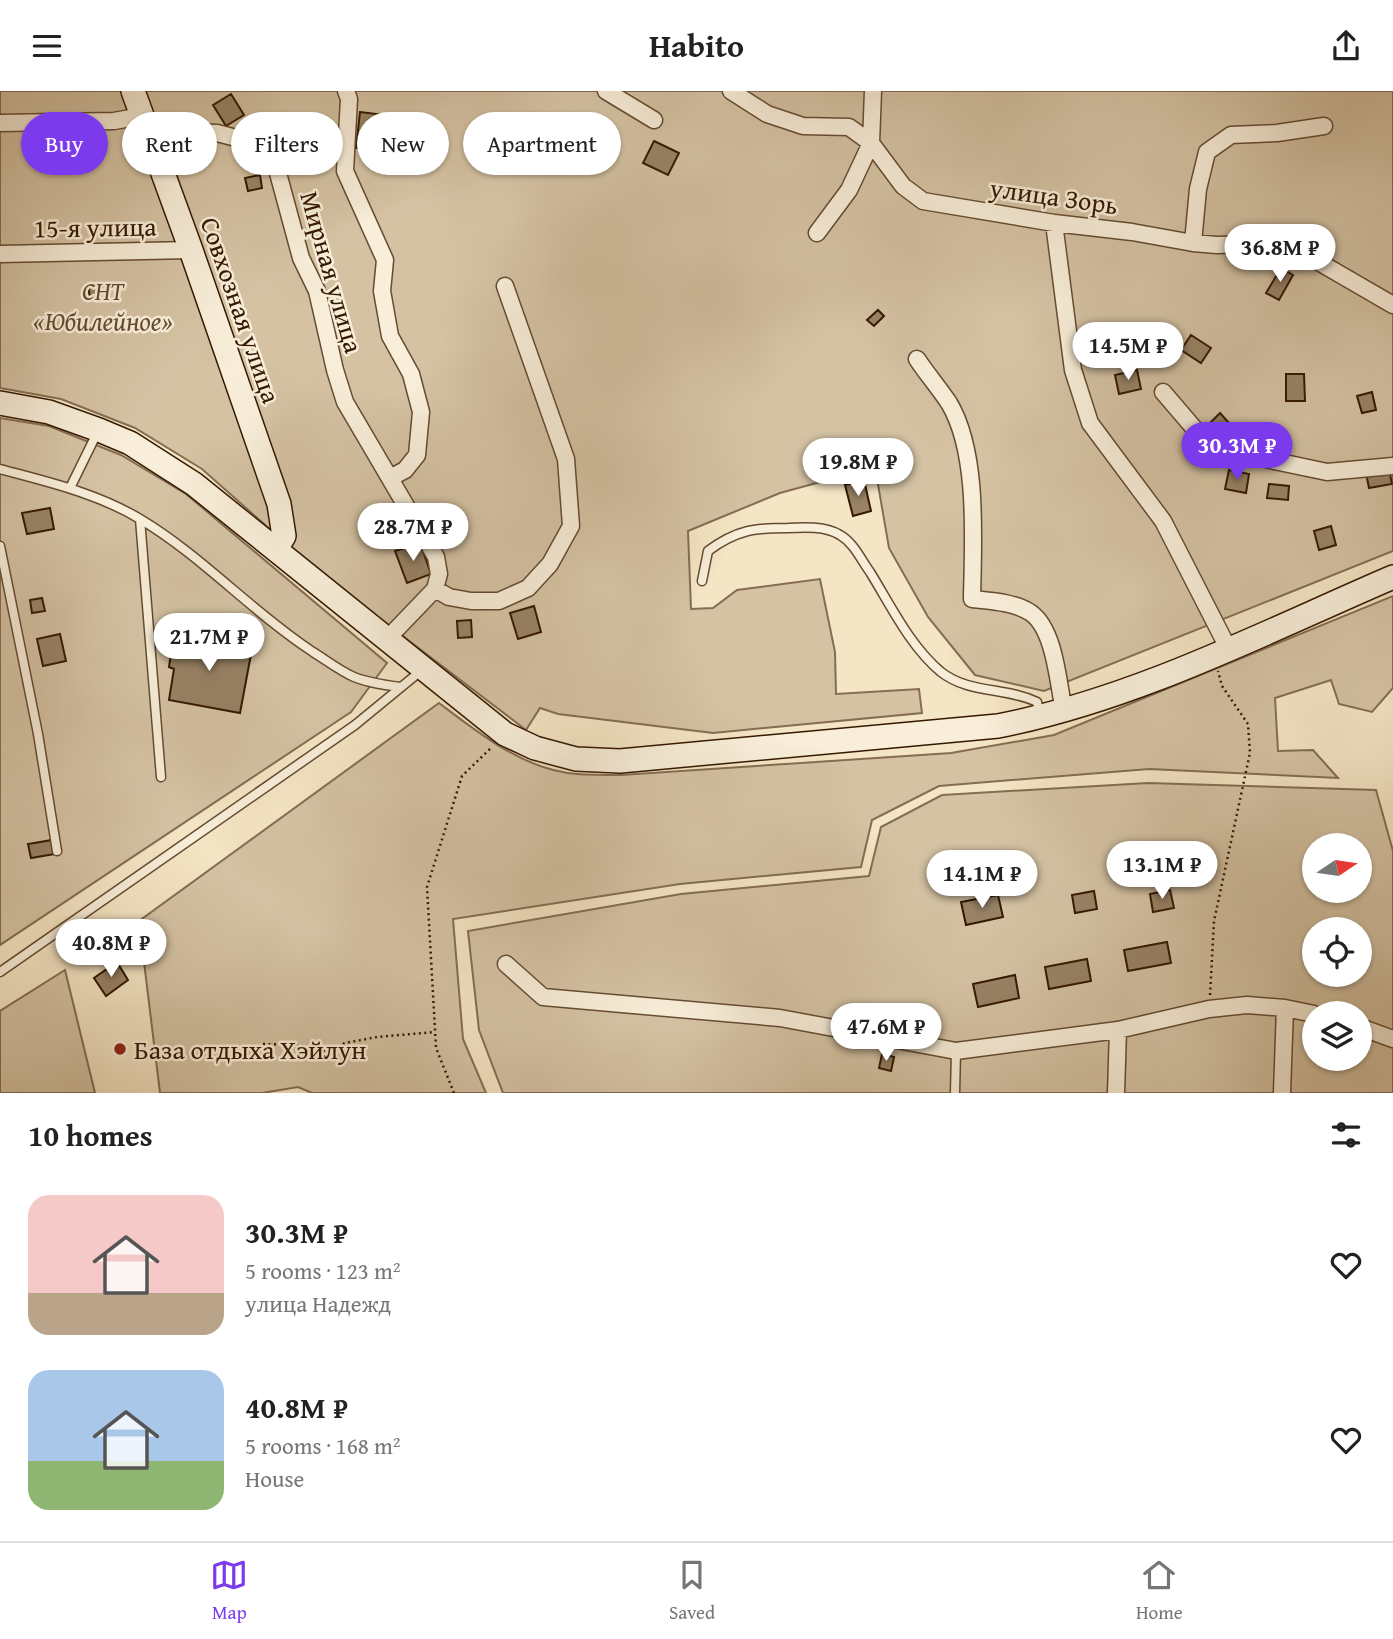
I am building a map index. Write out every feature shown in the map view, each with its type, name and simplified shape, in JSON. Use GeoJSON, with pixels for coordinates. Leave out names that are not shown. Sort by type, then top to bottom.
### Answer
{"type":"FeatureCollection","features":[{"type":"Feature","properties":{"kind":"main road","name":"Совхозная улица"},"geometry":{"type":"LineString","coordinates":[[133,91],[140,112]]}},
{"type":"Feature","properties":{"kind":"main road","name":"Совхозная улица"},"geometry":{"type":"LineString","coordinates":[[163,175],[279,504],[284,536],[276,549]]}},
{"type":"Feature","properties":{"kind":"main road"},"geometry":{"type":"LineString","coordinates":[[0,403],[49,412],[130,443],[194,484],[505,734],[535,748],[576,759],[621,761],[999,726],[1052,714],[1114,695],[1393,576]]}},
{"type":"Feature","properties":{"kind":"street"},"geometry":{"type":"LineString","coordinates":[[346,91],[349,99],[345,171],[385,260],[382,291],[390,336],[411,374],[421,412],[417,455],[405,470],[390,478],[436,557],[439,575],[435,589],[388,638]]}},
{"type":"Feature","properties":{"kind":"street"},"geometry":{"type":"LineString","coordinates":[[606,91],[654,120]]}},
{"type":"Feature","properties":{"kind":"street","name":"улица Зорь"},"geometry":{"type":"LineString","coordinates":[[731,91],[767,114],[803,126],[849,127],[871,143],[903,186],[923,201],[1193,243],[1286,243],[1393,305]]}},
{"type":"Feature","properties":{"kind":"street"},"geometry":{"type":"LineString","coordinates":[[817,233],[849,190],[871,143],[873,91]]}},
{"type":"Feature","properties":{"kind":"street"},"geometry":{"type":"LineString","coordinates":[[0,123],[122,123]]}},
{"type":"Feature","properties":{"kind":"street"},"geometry":{"type":"LineString","coordinates":[[1193,243],[1198,189],[1207,152],[1231,135],[1277,133],[1324,126]]}},
{"type":"Feature","properties":{"kind":"street","name":"Мирная улица"},"geometry":{"type":"LineString","coordinates":[[217,133],[257,143],[268,149],[275,162],[301,258],[317,291],[345,402],[390,478]]}},
{"type":"Feature","properties":{"kind":"street"},"geometry":{"type":"LineString","coordinates":[[1054,223],[1073,370],[1090,423],[1163,521],[1221,651]]}},
{"type":"Feature","properties":{"kind":"street","name":"15-я улица"},"geometry":{"type":"LineString","coordinates":[[0,254],[191,250]]}},
{"type":"Feature","properties":{"kind":"street"},"geometry":{"type":"LineString","coordinates":[[435,589],[449,597],[471,601],[499,601],[509,597],[528,588],[550,564],[571,526],[566,459],[505,286]]}},
{"type":"Feature","properties":{"kind":"street"},"geometry":{"type":"LineString","coordinates":[[917,359],[950,404],[966,444],[974,526],[972,599],[1009,604],[1030,612],[1042,625],[1051,645],[1052,714]]}},
{"type":"Feature","properties":{"kind":"street"},"geometry":{"type":"LineString","coordinates":[[1163,392],[1199,434],[1219,449],[1327,472],[1393,466]]}},
{"type":"Feature","properties":{"kind":"street"},"geometry":{"type":"LineString","coordinates":[[506,964],[543,997],[780,1018],[956,1051],[1118,1030],[1209,1009],[1247,1005],[1302,1012]]}},
{"type":"Feature","properties":{"kind":"street"},"geometry":{"type":"LineString","coordinates":[[1282,1093],[1285,1008]]}},
{"type":"Feature","properties":{"kind":"street"},"geometry":{"type":"LineString","coordinates":[[1116,1093],[1118,1030]]}},
{"type":"Feature","properties":{"kind":"street"},"geometry":{"type":"LineString","coordinates":[[1372,1031],[1393,1039]]}},
{"type":"Feature","properties":{"kind":"lane"},"geometry":{"type":"LineString","coordinates":[[70,488],[99,430]]}},
{"type":"Feature","properties":{"kind":"lane"},"geometry":{"type":"LineString","coordinates":[[0,469],[70,488],[140,519],[328,662],[352,676],[377,684],[401,687]]}},
{"type":"Feature","properties":{"kind":"lane"},"geometry":{"type":"LineString","coordinates":[[140,519],[161,777]]}},
{"type":"Feature","properties":{"kind":"lane"},"geometry":{"type":"LineString","coordinates":[[702,581],[708,551],[728,536],[762,528],[814,527],[839,534],[854,548],[917,648],[942,672],[964,685],[1021,694],[1052,714]]}},
{"type":"Feature","properties":{"kind":"lane"},"geometry":{"type":"LineString","coordinates":[[0,546],[38,734],[57,851]]}},
{"type":"Feature","properties":{"kind":"lane"},"geometry":{"type":"LineString","coordinates":[[0,972],[355,725],[424,668]]}},
{"type":"Feature","properties":{"kind":"lane"},"geometry":{"type":"LineString","coordinates":[[955,1093],[956,1051]]}},
{"type":"Feature","properties":{"kind":"path"},"geometry":{"type":"LineString","coordinates":[[1209,1009],[1214,922],[1250,753],[1248,724],[1222,687],[1221,651]]}},
{"type":"Feature","properties":{"kind":"path"},"geometry":{"type":"LineString","coordinates":[[454,1093],[436,1048],[427,887],[462,776],[505,734]]}},
{"type":"Feature","properties":{"kind":"path"},"geometry":{"type":"LineString","coordinates":[[262,1044],[298,1045],[327,1052],[345,1043],[377,1037],[435,1032]]}},
{"type":"Feature","properties":{"kind":"green space","name":"СНТ «Юбилейное»"},"geometry":{"type":"Polygon","coordinates":[[[0,91],[1393,91],[1393,551],[1044,691],[975,675],[928,617],[889,548],[875,467],[780,493],[688,531],[691,609],[713,608],[737,590],[820,579],[835,652],[836,694],[919,689],[922,713],[713,733],[558,714],[540,708],[526,730],[316,570],[202,469],[135,428],[61,399],[0,388],[0,91]]]}},
{"type":"Feature","properties":{"kind":"green space"},"geometry":{"type":"Polygon","coordinates":[[[0,418],[49,426],[121,455],[186,494],[387,663],[351,712],[0,945],[0,418]]]}},
{"type":"Feature","properties":{"kind":"green space"},"geometry":{"type":"Polygon","coordinates":[[[1393,596],[1393,688],[1372,712],[1339,704],[1331,680],[1275,698],[1278,751],[1313,750],[1338,778],[1149,769],[939,786],[872,820],[861,867],[680,884],[453,919],[463,1039],[486,1093],[312,1093],[298,1087],[262,1093],[160,1093],[139,921],[439,703],[487,738],[521,758],[539,766],[577,774],[621,775],[951,753],[1054,735],[1393,596]]]}},
{"type":"Feature","properties":{"kind":"green space"},"geometry":{"type":"Polygon","coordinates":[[[1148,783],[1376,790],[1393,851],[1393,1093],[503,1093],[479,1030],[468,931],[681,894],[869,876],[881,827],[942,795],[1148,783]]]}},
{"type":"Feature","properties":{"kind":"green space"},"geometry":{"type":"Polygon","coordinates":[[[65,970],[95,1093],[0,1093],[0,1011],[65,970]]]}},
{"type":"Feature","properties":{"kind":"building"},"geometry":{"type":"Polygon","coordinates":[[[231,94],[242,112],[231,112],[231,123],[226,126],[213,105],[231,94]]]}},
{"type":"Feature","properties":{"kind":"building"},"geometry":{"type":"Polygon","coordinates":[[[654,141],[679,153],[668,175],[643,163],[654,141]]]}},
{"type":"Feature","properties":{"kind":"building"},"geometry":{"type":"Polygon","coordinates":[[[260,175],[262,188],[248,191],[245,178],[260,175]]]}},
{"type":"Feature","properties":{"kind":"building"},"geometry":{"type":"Polygon","coordinates":[[[1281,268],[1293,275],[1279,300],[1266,293],[1281,268]]]}},
{"type":"Feature","properties":{"kind":"building"},"geometry":{"type":"Polygon","coordinates":[[[97,283],[99,298],[90,299],[88,284],[97,283]]]}},
{"type":"Feature","properties":{"kind":"building"},"geometry":{"type":"Polygon","coordinates":[[[878,310],[884,316],[874,326],[867,320],[878,310]]]}},
{"type":"Feature","properties":{"kind":"building"},"geometry":{"type":"Polygon","coordinates":[[[1149,327],[1160,335],[1151,349],[1139,341],[1149,327]]]}},
{"type":"Feature","properties":{"kind":"building"},"geometry":{"type":"Polygon","coordinates":[[[1191,335],[1211,348],[1201,363],[1181,350],[1191,335]]]}},
{"type":"Feature","properties":{"kind":"building"},"geometry":{"type":"Polygon","coordinates":[[[1137,370],[1141,389],[1119,394],[1115,375],[1137,370]]]}},
{"type":"Feature","properties":{"kind":"building"},"geometry":{"type":"Polygon","coordinates":[[[1286,374],[1304,374],[1305,401],[1286,401],[1286,374]]]}},
{"type":"Feature","properties":{"kind":"building"},"geometry":{"type":"Polygon","coordinates":[[[1372,392],[1376,410],[1362,413],[1357,396],[1372,392]]]}},
{"type":"Feature","properties":{"kind":"building"},"geometry":{"type":"Polygon","coordinates":[[[1220,413],[1228,422],[1211,438],[1203,430],[1220,413]]]}},
{"type":"Feature","properties":{"kind":"building"},"geometry":{"type":"Polygon","coordinates":[[[1389,469],[1392,484],[1369,488],[1366,473],[1389,469]]]}},
{"type":"Feature","properties":{"kind":"building"},"geometry":{"type":"Polygon","coordinates":[[[1229,470],[1249,474],[1246,493],[1225,489],[1229,470]]]}},
{"type":"Feature","properties":{"kind":"building"},"geometry":{"type":"Polygon","coordinates":[[[864,480],[871,511],[853,516],[845,485],[864,480]]]}},
{"type":"Feature","properties":{"kind":"building"},"geometry":{"type":"Polygon","coordinates":[[[1269,484],[1289,486],[1288,500],[1267,498],[1269,484]]]}},
{"type":"Feature","properties":{"kind":"building"},"geometry":{"type":"Polygon","coordinates":[[[50,508],[54,529],[27,534],[22,513],[50,508]]]}},
{"type":"Feature","properties":{"kind":"building"},"geometry":{"type":"Polygon","coordinates":[[[1331,526],[1336,545],[1319,550],[1314,531],[1331,526]]]}},
{"type":"Feature","properties":{"kind":"building"},"geometry":{"type":"Polygon","coordinates":[[[420,543],[431,574],[407,583],[395,551],[420,543]]]}},
{"type":"Feature","properties":{"kind":"building"},"geometry":{"type":"Polygon","coordinates":[[[42,598],[45,611],[32,613],[30,600],[42,598]]]}},
{"type":"Feature","properties":{"kind":"building"},"geometry":{"type":"Polygon","coordinates":[[[534,606],[541,632],[518,639],[510,613],[534,606]]]}},
{"type":"Feature","properties":{"kind":"building"},"geometry":{"type":"Polygon","coordinates":[[[471,620],[472,637],[458,638],[457,621],[471,620]]]}},
{"type":"Feature","properties":{"kind":"building"},"geometry":{"type":"Polygon","coordinates":[[[60,634],[66,661],[43,666],[37,639],[60,634]]]}},
{"type":"Feature","properties":{"kind":"building"},"geometry":{"type":"Polygon","coordinates":[[[172,634],[252,649],[240,713],[169,700],[174,669],[169,667],[172,634]]]}},
{"type":"Feature","properties":{"kind":"building"},"geometry":{"type":"Polygon","coordinates":[[[52,840],[55,854],[31,858],[28,844],[52,840]]]}},
{"type":"Feature","properties":{"kind":"building"},"geometry":{"type":"Polygon","coordinates":[[[1170,890],[1174,908],[1153,912],[1150,894],[1170,890]]]}},
{"type":"Feature","properties":{"kind":"building"},"geometry":{"type":"Polygon","coordinates":[[[1094,891],[1097,909],[1075,913],[1072,895],[1094,891]]]}},
{"type":"Feature","properties":{"kind":"building"},"geometry":{"type":"Polygon","coordinates":[[[998,895],[1003,917],[966,925],[961,902],[998,895]]]}},
{"type":"Feature","properties":{"kind":"building"},"geometry":{"type":"Polygon","coordinates":[[[1167,942],[1171,963],[1128,971],[1124,950],[1167,942]]]}},
{"type":"Feature","properties":{"kind":"building"},"geometry":{"type":"Polygon","coordinates":[[[1087,959],[1091,981],[1049,989],[1045,967],[1087,959]]]}},
{"type":"Feature","properties":{"kind":"building"},"geometry":{"type":"Polygon","coordinates":[[[117,962],[128,980],[106,996],[94,978],[117,962]]]}},
{"type":"Feature","properties":{"kind":"building"},"geometry":{"type":"Polygon","coordinates":[[[1015,975],[1019,998],[978,1007],[973,984],[1015,975]]]}},
{"type":"Feature","properties":{"kind":"building"},"geometry":{"type":"Polygon","coordinates":[[[882,1054],[894,1057],[891,1071],[879,1068],[882,1054]]]}},
{"type":"Feature","properties":{"kind":"place","name":"База отдыха Хэйлун"},"geometry":{"type":"Point","coordinates":[120,1049]}}]}
